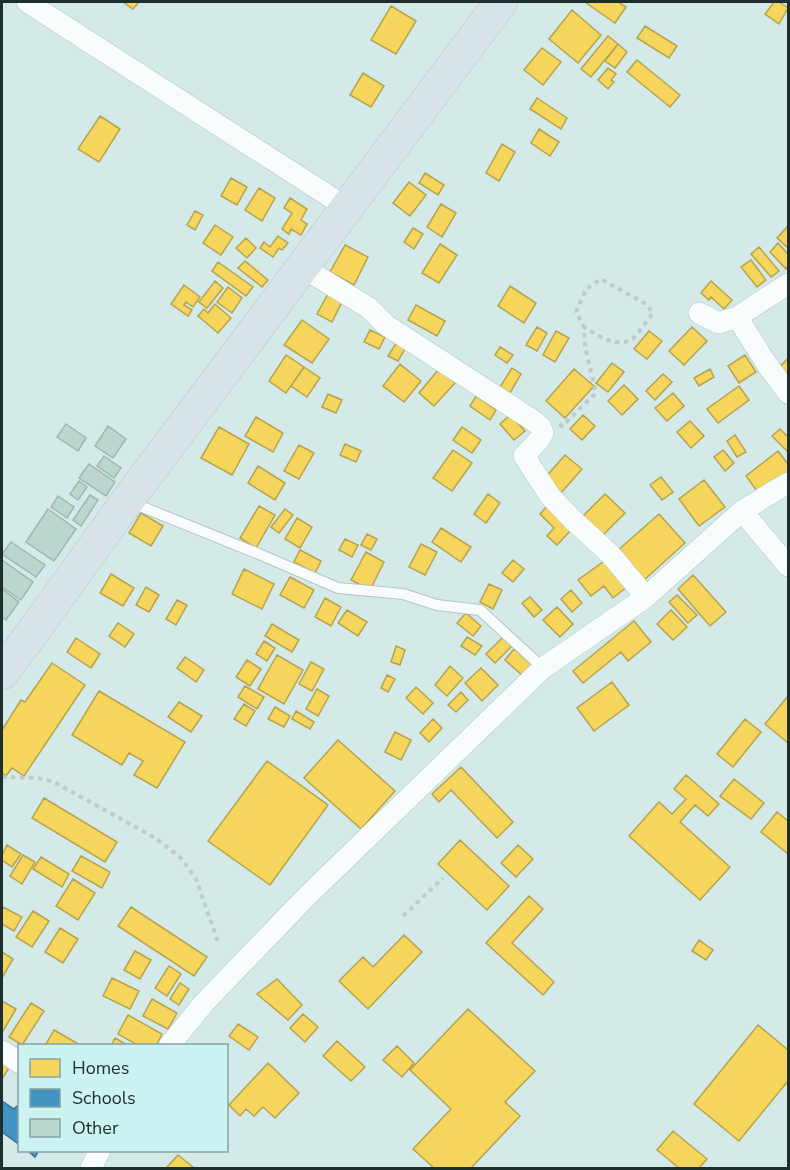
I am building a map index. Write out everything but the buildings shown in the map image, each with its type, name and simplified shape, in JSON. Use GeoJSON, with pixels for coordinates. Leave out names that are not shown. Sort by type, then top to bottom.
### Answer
{"type":"FeatureCollection","features":[{"type":"Feature","properties":{"kind":"main road"},"geometry":{"type":"LineString","coordinates":[[2,673],[127,501],[501,2]]}},
{"type":"Feature","properties":{"kind":"street"},"geometry":{"type":"LineString","coordinates":[[27,2],[346,207]]}},
{"type":"Feature","properties":{"kind":"street"},"geometry":{"type":"LineString","coordinates":[[302,267],[369,308],[386,325],[540,426],[543,433],[524,456],[550,496],[610,554],[646,597]]}},
{"type":"Feature","properties":{"kind":"street"},"geometry":{"type":"LineString","coordinates":[[699,313],[719,323],[737,317],[789,284]]}},
{"type":"Feature","properties":{"kind":"street"},"geometry":{"type":"LineString","coordinates":[[737,317],[768,366],[789,393]]}},
{"type":"Feature","properties":{"kind":"street"},"geometry":{"type":"LineString","coordinates":[[171,1044],[204,1003],[306,897],[543,668],[646,597],[742,511],[789,483]]}},
{"type":"Feature","properties":{"kind":"street"},"geometry":{"type":"LineString","coordinates":[[742,511],[789,566]]}},
{"type":"Feature","properties":{"kind":"street"},"geometry":{"type":"LineString","coordinates":[[2,1051],[18,1062]]}},
{"type":"Feature","properties":{"kind":"street"},"geometry":{"type":"LineString","coordinates":[[91,1168],[99,1152]]}},
{"type":"Feature","properties":{"kind":"lane"},"geometry":{"type":"LineString","coordinates":[[127,501],[338,588],[403,594],[437,605],[480,610],[543,668]]}},
{"type":"Feature","properties":{"kind":"path"},"geometry":{"type":"LineString","coordinates":[[553,420],[562,426],[596,393],[585,346],[584,327],[576,312],[586,288],[601,279],[646,304],[653,313],[633,338],[621,343],[609,341],[584,327]]}},
{"type":"Feature","properties":{"kind":"path"},"geometry":{"type":"LineString","coordinates":[[2,777],[38,778],[54,782],[157,839],[181,858],[196,879],[219,945]]}},
{"type":"Feature","properties":{"kind":"path"},"geometry":{"type":"LineString","coordinates":[[403,916],[443,878]]}}]}
